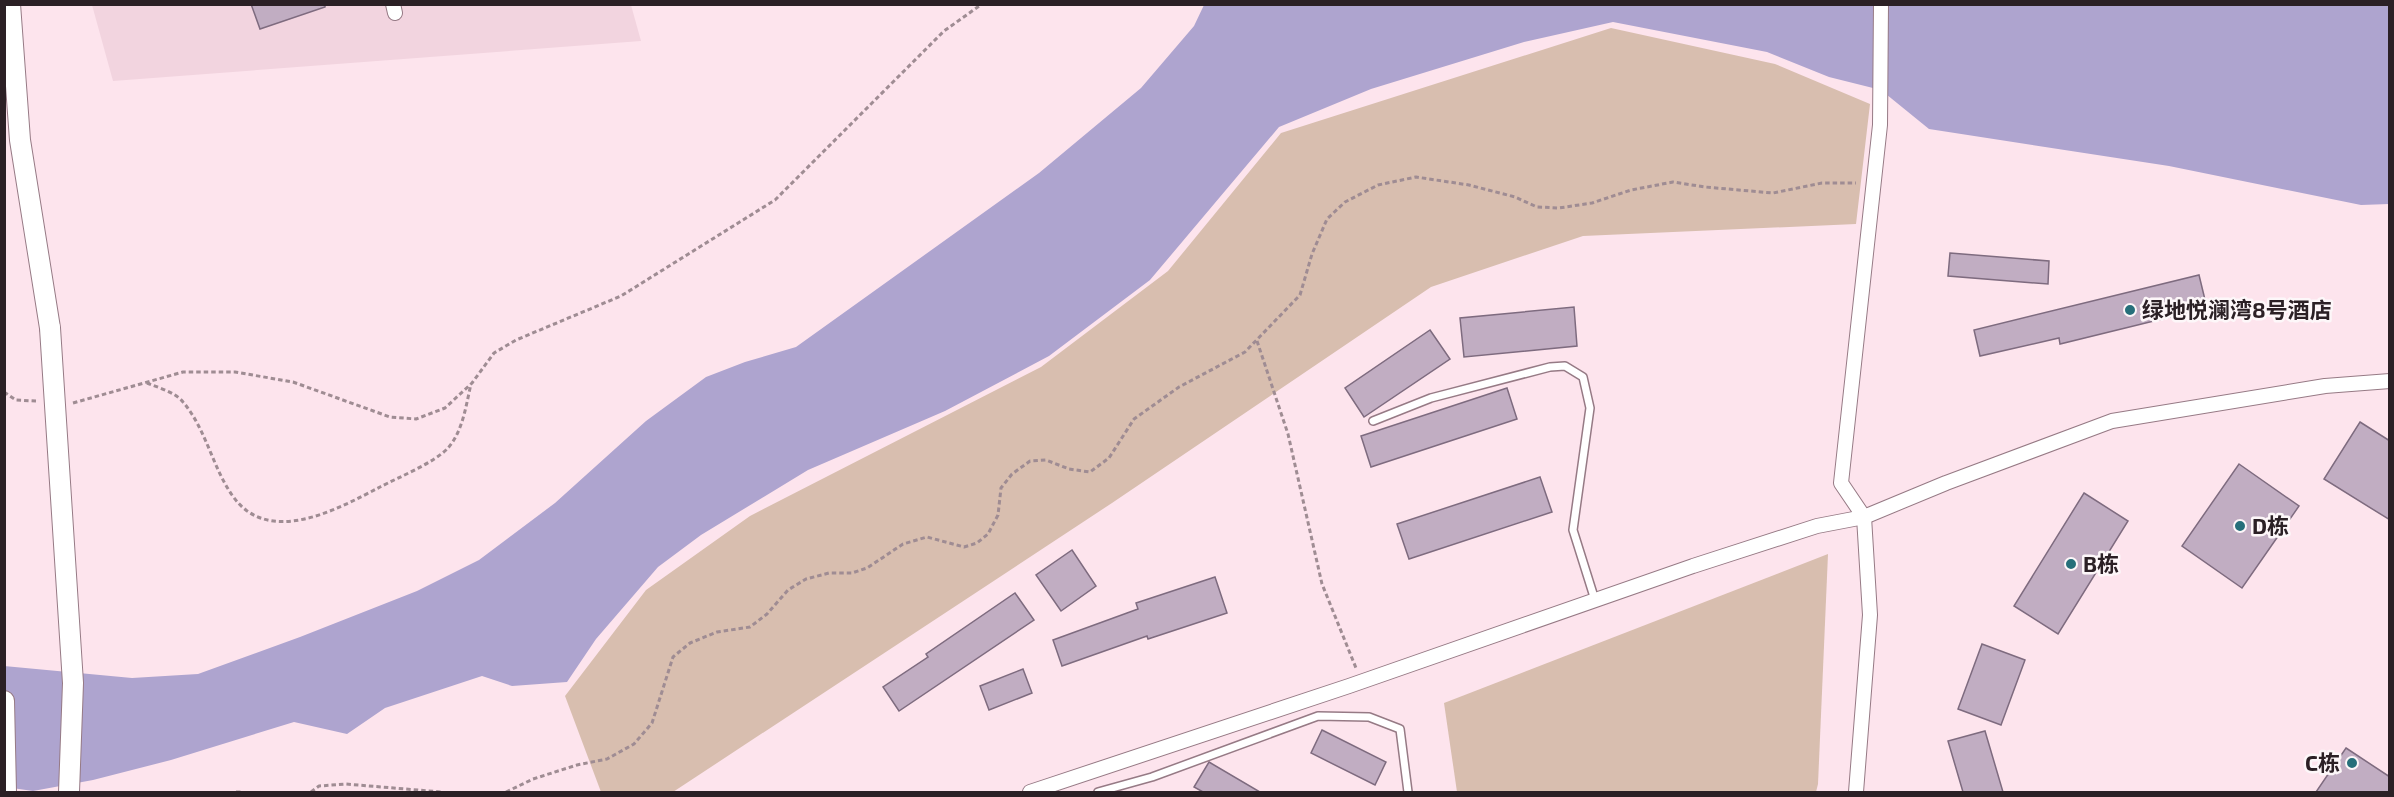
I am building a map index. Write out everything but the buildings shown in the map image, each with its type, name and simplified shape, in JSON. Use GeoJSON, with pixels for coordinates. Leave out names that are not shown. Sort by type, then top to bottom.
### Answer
{"type":"FeatureCollection","features":[{"type":"Feature","properties":{"kind":"main road"},"geometry":{"type":"LineString","coordinates":[[10,4],[13,141],[50,328],[73,683],[69,792]]}},
{"type":"Feature","properties":{"kind":"main road"},"geometry":{"type":"LineString","coordinates":[[4,701],[6,792]]}},
{"type":"Feature","properties":{"kind":"street"},"geometry":{"type":"LineString","coordinates":[[1856,792],[1870,615],[1864,517],[1841,483],[1880,125],[1881,4]]}},
{"type":"Feature","properties":{"kind":"street"},"geometry":{"type":"LineString","coordinates":[[1030,792],[1817,526],[1864,517],[1946,483],[2112,421],[2325,386],[2390,381]]}},
{"type":"Feature","properties":{"kind":"lane"},"geometry":{"type":"LineString","coordinates":[[1373,421],[1431,398],[1550,367],[1565,366],[1583,377],[1590,408],[1573,530],[1595,600]]}},
{"type":"Feature","properties":{"kind":"lane"},"geometry":{"type":"LineString","coordinates":[[1098,792],[1152,777],[1318,716],[1369,717],[1400,729],[1408,792]]}},
{"type":"Feature","properties":{"kind":"path"},"geometry":{"type":"LineString","coordinates":[[72,404],[183,372],[235,372],[293,382],[390,417],[416,419],[445,408],[471,383],[494,352],[516,340],[621,296],[775,200],[944,31],[982,4]]}},
{"type":"Feature","properties":{"kind":"path"},"geometry":{"type":"LineString","coordinates":[[506,792],[533,779],[577,765],[607,759],[634,744],[652,723],[673,657],[690,643],[717,632],[750,627],[767,614],[789,590],[806,579],[829,573],[852,573],[903,544],[927,537],[964,547],[977,543],[988,534],[998,515],[1001,488],[1012,474],[1030,462],[1046,460],[1069,469],[1090,471],[1109,458],[1134,419],[1179,387],[1245,352],[1257,341],[1300,295],[1312,255],[1327,219],[1345,202],[1378,185],[1416,177],[1469,185],[1515,197],[1537,207],[1559,208],[1592,203],[1631,190],[1673,182],[1705,188],[1773,193],[1821,183],[1856,183]]}},
{"type":"Feature","properties":{"kind":"path"},"geometry":{"type":"LineString","coordinates":[[1257,341],[1288,434],[1322,584],[1361,682]]}},
{"type":"Feature","properties":{"kind":"path"},"geometry":{"type":"LineString","coordinates":[[146,382],[182,400],[196,422],[232,495],[246,512],[267,519],[294,522],[320,516],[343,507],[429,461],[447,448],[461,423],[471,383]]}},
{"type":"Feature","properties":{"kind":"path"},"geometry":{"type":"LineString","coordinates":[[4,392],[16,400],[38,402]]}},
{"type":"Feature","properties":{"kind":"path"},"geometry":{"type":"LineString","coordinates":[[311,792],[320,786],[346,784],[442,792]]}},
{"type":"Feature","properties":{"kind":"path"},"geometry":{"type":"LineString","coordinates":[[236,792],[243,792]]}},
{"type":"Feature","properties":{"kind":"shaded area"},"geometry":{"type":"Polygon","coordinates":[[[92,5],[631,5],[641,41],[113,81],[92,5]]]}},
{"type":"Feature","properties":{"kind":"shaded area"},"geometry":{"type":"Polygon","coordinates":[[[1204,5],[2389,5],[2389,204],[2361,205],[2169,166],[1929,129],[1881,90],[1829,77],[1767,52],[1613,22],[1524,42],[1371,89],[1279,127],[1150,280],[1049,356],[945,411],[808,470],[701,535],[658,567],[596,639],[567,682],[512,686],[482,676],[385,708],[347,734],[294,722],[171,760],[93,780],[33,791],[5,787],[4,666],[132,678],[198,674],[417,591],[479,560],[555,503],[646,421],[706,377],[745,362],[796,347],[1039,173],[1141,88],[1194,26],[1204,5]]]}},
{"type":"Feature","properties":{"kind":"shaded area"},"geometry":{"type":"Polygon","coordinates":[[[1611,28],[1775,64],[1870,104],[1856,224],[1583,236],[1431,287],[1112,503],[673,792],[601,792],[565,696],[646,590],[750,516],[1041,367],[1168,271],[1281,133],[1611,28]]]}},
{"type":"Feature","properties":{"kind":"shaded area"},"geometry":{"type":"Polygon","coordinates":[[[1828,554],[1816,792],[1457,792],[1444,703],[1828,554]]]}},
{"type":"Feature","properties":{"kind":"place","name":"绿地悦澜湾8号酒店"},"geometry":{"type":"Point","coordinates":[2130,310]}},
{"type":"Feature","properties":{"kind":"place","name":"D栋"},"geometry":{"type":"Point","coordinates":[2240,526]}},
{"type":"Feature","properties":{"kind":"place","name":"B栋"},"geometry":{"type":"Point","coordinates":[2071,564]}},
{"type":"Feature","properties":{"kind":"place","name":"C栋"},"geometry":{"type":"Point","coordinates":[2352,763]}}]}
